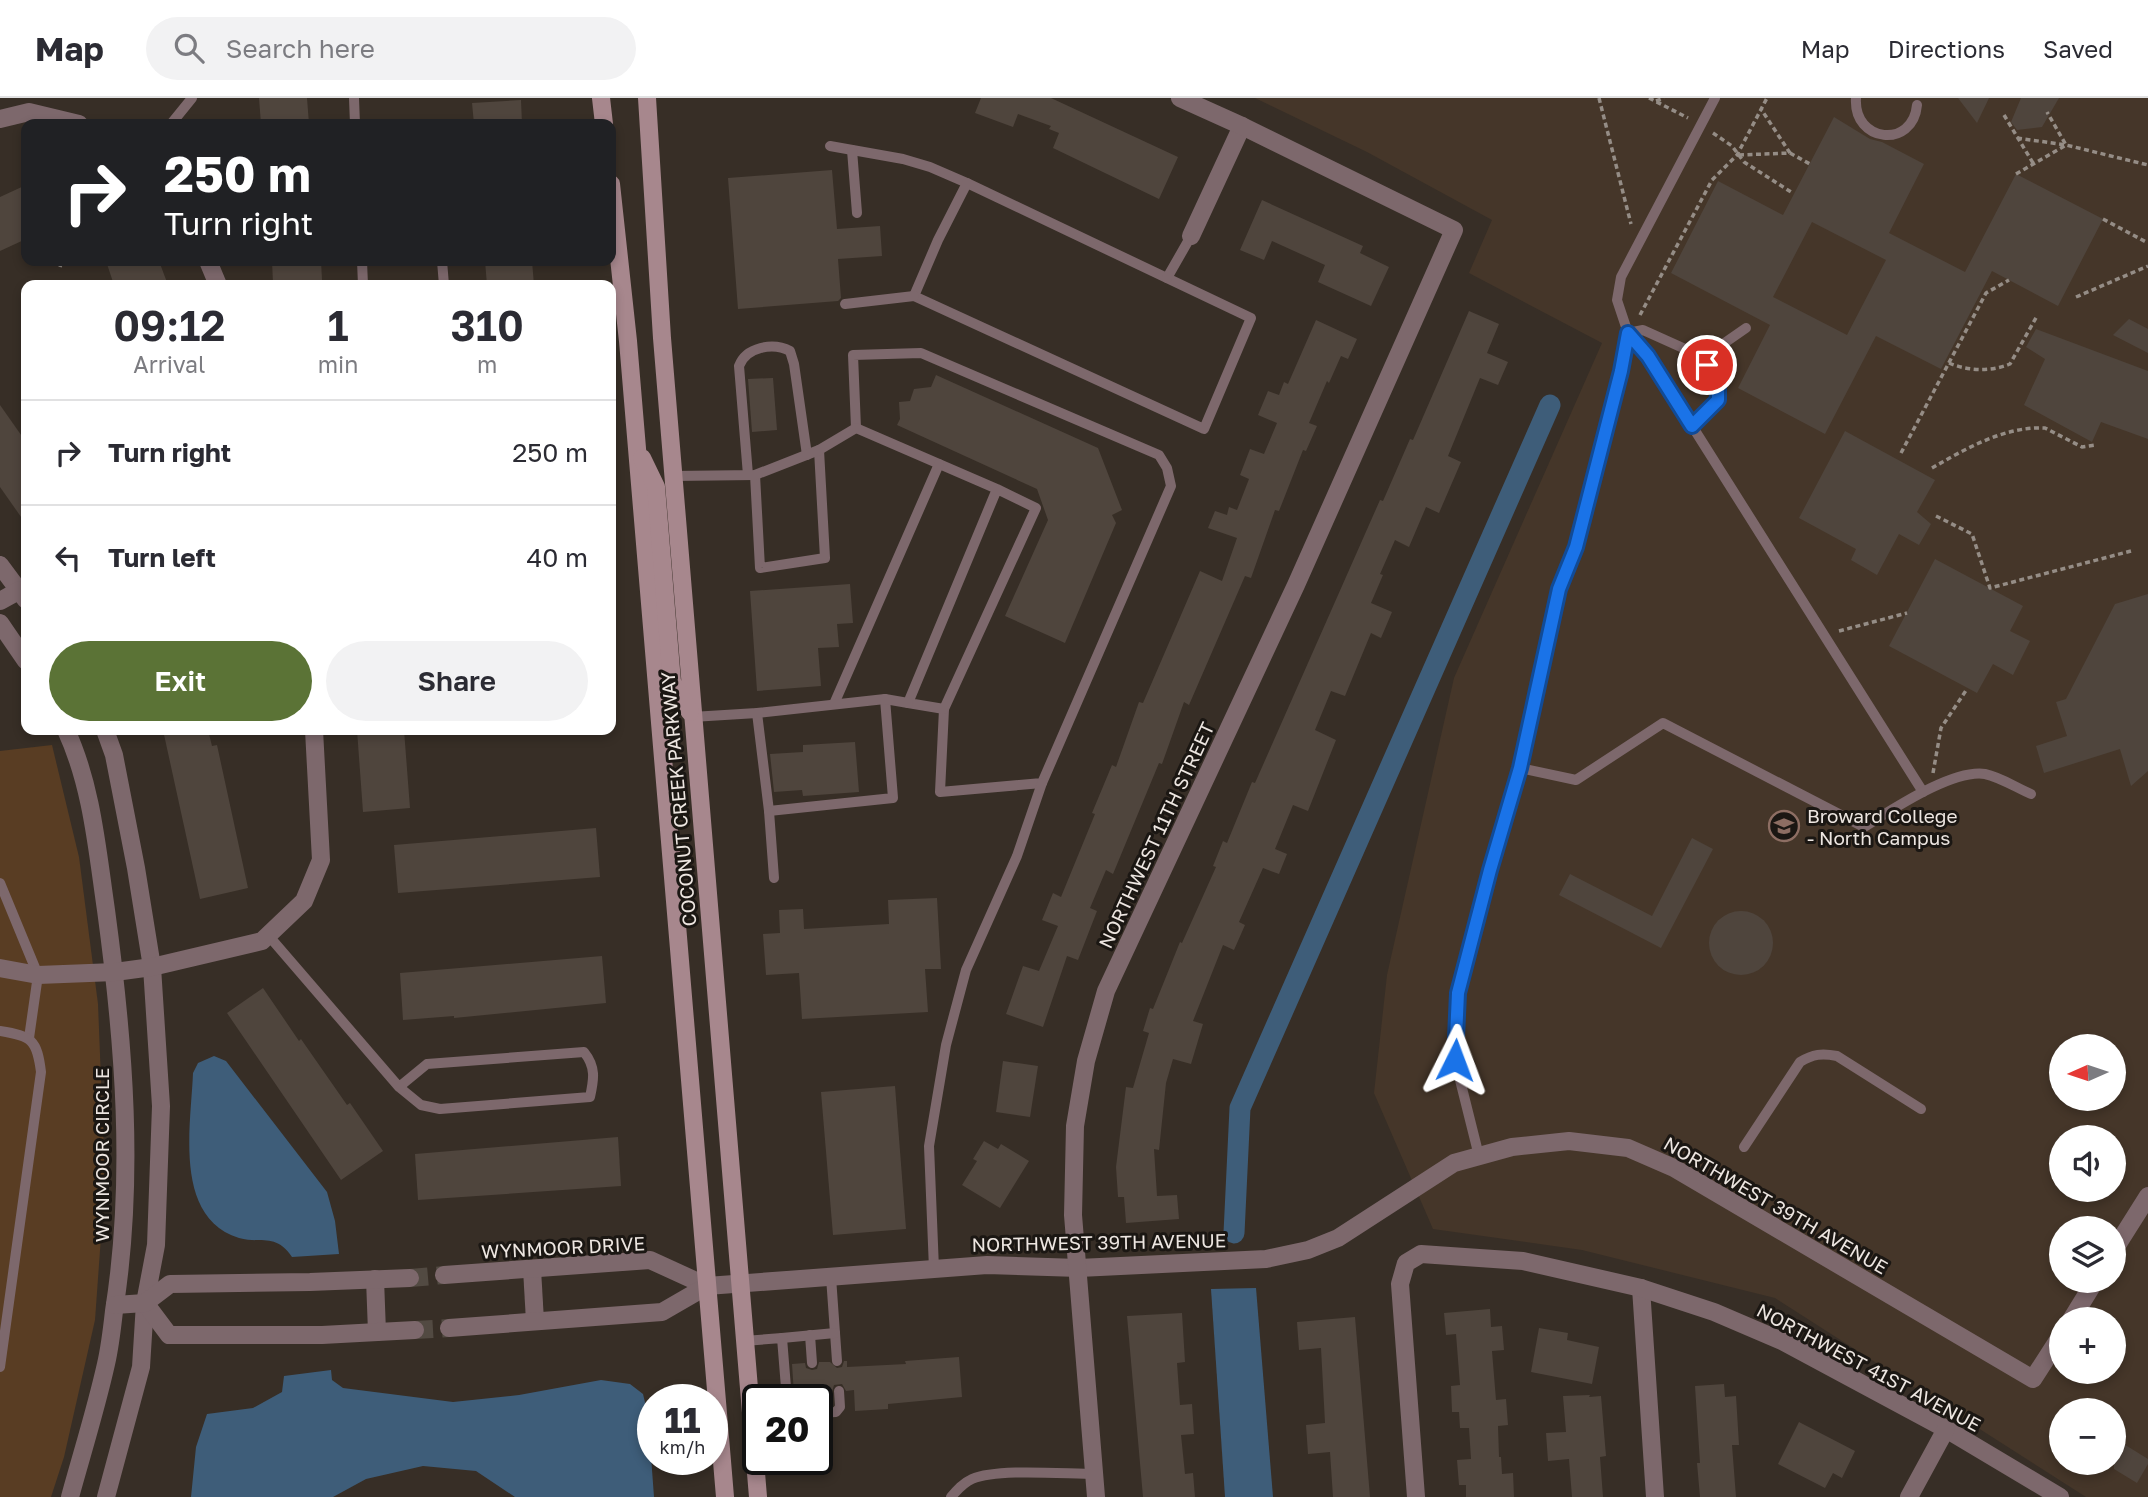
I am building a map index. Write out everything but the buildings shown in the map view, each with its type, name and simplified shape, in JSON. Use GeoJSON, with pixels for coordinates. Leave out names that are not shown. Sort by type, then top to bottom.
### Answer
{"type":"FeatureCollection","features":[{"type":"Feature","properties":{"kind":"main road"},"geometry":{"type":"LineString","coordinates":[[601,98],[603,119]]}},
{"type":"Feature","properties":{"kind":"main road","name":"COCONUT CREEK PARKWAY"},"geometry":{"type":"LineString","coordinates":[[647,98],[692,717],[738,1284],[750,1384]]}},
{"type":"Feature","properties":{"kind":"main road","name":"COCONUT CREEK PARKWAY"},"geometry":{"type":"LineString","coordinates":[[616,235],[637,449],[725,1497]]}},
{"type":"Feature","properties":{"kind":"main road"},"geometry":{"type":"LineString","coordinates":[[637,449],[656,487],[672,682],[692,717]]}},
{"type":"Feature","properties":{"kind":"main road","name":"COCONUT CREEK PARKWAY"},"geometry":{"type":"LineString","coordinates":[[757,1475],[758,1497]]}},
{"type":"Feature","properties":{"kind":"street"},"geometry":{"type":"LineString","coordinates":[[1180,98],[1242,126],[1191,236]]}},
{"type":"Feature","properties":{"kind":"street"},"geometry":{"type":"LineString","coordinates":[[0,119],[29,112],[58,119]]}},
{"type":"Feature","properties":{"kind":"street","name":"NORTHWEST 11TH STREET"},"geometry":{"type":"LineString","coordinates":[[1097,1497],[1073,1215],[1075,1126],[1086,1061],[1106,991],[1296,585],[1454,230],[1242,126]]}},
{"type":"Feature","properties":{"kind":"street"},"geometry":{"type":"LineString","coordinates":[[0,565],[21,592]]}},
{"type":"Feature","properties":{"kind":"street"},"geometry":{"type":"LineString","coordinates":[[0,601],[21,596]]}},
{"type":"Feature","properties":{"kind":"street"},"geometry":{"type":"LineString","coordinates":[[0,623],[21,654]]}},
{"type":"Feature","properties":{"kind":"street","name":"WYNMOOR CIRCLE"},"geometry":{"type":"LineString","coordinates":[[68,735],[78,756],[94,823],[115,972],[126,1109],[123,1250],[107,1362],[70,1497]]}},
{"type":"Feature","properties":{"kind":"street"},"geometry":{"type":"LineString","coordinates":[[106,1497],[141,1367],[145,1303],[156,1245],[161,1105],[152,967],[114,755],[107,735]]}},
{"type":"Feature","properties":{"kind":"street"},"geometry":{"type":"LineString","coordinates":[[0,968],[38,975],[115,972],[152,967],[262,940],[304,901],[321,860],[314,735]]}},
{"type":"Feature","properties":{"kind":"street","name":"NORTHWEST 39TH AVENUE"},"geometry":{"type":"LineString","coordinates":[[707,1286],[987,1265],[1079,1268],[1266,1259],[1308,1250],[1338,1238],[1454,1163],[1512,1147],[1569,1141],[1628,1148],[1674,1168],[2034,1379],[2049,1355]]}},
{"type":"Feature","properties":{"kind":"street"},"geometry":{"type":"LineString","coordinates":[[2126,1231],[2148,1196]]}},
{"type":"Feature","properties":{"kind":"street","name":"NORTHWEST 41ST AVENUE"},"geometry":{"type":"LineString","coordinates":[[1416,1497],[1401,1284],[1406,1263],[1421,1254],[1523,1261],[1641,1288],[1714,1312],[1784,1342],[1946,1429],[2060,1497]]}},
{"type":"Feature","properties":{"kind":"street","name":"WYNMOOR DRIVE"},"geometry":{"type":"LineString","coordinates":[[444,1275],[650,1260],[707,1286]]}},
{"type":"Feature","properties":{"kind":"street"},"geometry":{"type":"LineString","coordinates":[[532,1269],[535,1321]]}},
{"type":"Feature","properties":{"kind":"street"},"geometry":{"type":"LineString","coordinates":[[115,1305],[145,1303],[170,1284],[411,1278]]}},
{"type":"Feature","properties":{"kind":"street"},"geometry":{"type":"LineString","coordinates":[[375,1279],[377,1332]]}},
{"type":"Feature","properties":{"kind":"street"},"geometry":{"type":"LineString","coordinates":[[449,1328],[662,1312],[707,1286]]}},
{"type":"Feature","properties":{"kind":"street"},"geometry":{"type":"LineString","coordinates":[[1641,1288],[1655,1497]]}},
{"type":"Feature","properties":{"kind":"street"},"geometry":{"type":"LineString","coordinates":[[145,1303],[169,1335],[322,1335],[415,1330]]}},
{"type":"Feature","properties":{"kind":"street"},"geometry":{"type":"LineString","coordinates":[[1909,1497],[1946,1429]]}},
{"type":"Feature","properties":{"kind":"lane"},"geometry":{"type":"LineString","coordinates":[[175,119],[192,98]]}},
{"type":"Feature","properties":{"kind":"lane"},"geometry":{"type":"LineString","coordinates":[[354,98],[355,119]]}},
{"type":"Feature","properties":{"kind":"lane"},"geometry":{"type":"LineString","coordinates":[[1714,98],[1620,277],[1617,300],[1628,333],[1648,356],[1823,633],[1927,790]]}},
{"type":"Feature","properties":{"kind":"lane"},"geometry":{"type":"LineString","coordinates":[[1856,98],[1859,120],[1866,128],[1886,136],[1906,129],[1913,121],[1917,105]]}},
{"type":"Feature","properties":{"kind":"lane"},"geometry":{"type":"LineString","coordinates":[[830,146],[930,167],[1251,318],[1204,429],[915,296],[845,304]]}},
{"type":"Feature","properties":{"kind":"lane"},"geometry":{"type":"LineString","coordinates":[[852,150],[856,213]]}},
{"type":"Feature","properties":{"kind":"lane"},"geometry":{"type":"LineString","coordinates":[[915,296],[938,240],[967,183]]}},
{"type":"Feature","properties":{"kind":"lane"},"geometry":{"type":"LineString","coordinates":[[1167,278],[1191,236]]}},
{"type":"Feature","properties":{"kind":"lane"},"geometry":{"type":"LineString","coordinates":[[1700,360],[1746,328]]}},
{"type":"Feature","properties":{"kind":"lane"},"geometry":{"type":"LineString","coordinates":[[1628,333],[1643,330],[1683,348],[1707,365],[1718,387],[1718,400],[1692,426]]}},
{"type":"Feature","properties":{"kind":"lane"},"geometry":{"type":"LineString","coordinates":[[1479,1156],[1455,1060],[1458,993],[1520,768],[1559,589],[1576,547],[1621,371],[1628,333]]}},
{"type":"Feature","properties":{"kind":"lane"},"geometry":{"type":"LineString","coordinates":[[807,455],[790,351],[778,346],[753,350],[742,357],[739,366],[760,568],[825,558],[819,450]]}},
{"type":"Feature","properties":{"kind":"lane"},"geometry":{"type":"LineString","coordinates":[[856,428],[853,355],[921,353],[1159,455],[1167,468],[1171,486],[1042,783],[1017,856],[967,970],[946,1045],[929,1146],[934,1269]]}},
{"type":"Feature","properties":{"kind":"lane"},"geometry":{"type":"LineString","coordinates":[[673,476],[752,475],[819,450],[856,428]]}},
{"type":"Feature","properties":{"kind":"lane"},"geometry":{"type":"LineString","coordinates":[[856,428],[1036,508],[944,709],[940,792],[1042,783]]}},
{"type":"Feature","properties":{"kind":"lane"},"geometry":{"type":"LineString","coordinates":[[834,704],[939,464]]}},
{"type":"Feature","properties":{"kind":"lane"},"geometry":{"type":"LineString","coordinates":[[908,703],[997,489]]}},
{"type":"Feature","properties":{"kind":"lane"},"geometry":{"type":"LineString","coordinates":[[692,717],[885,699],[944,709]]}},
{"type":"Feature","properties":{"kind":"lane"},"geometry":{"type":"LineString","coordinates":[[769,811],[893,798],[885,699]]}},
{"type":"Feature","properties":{"kind":"lane"},"geometry":{"type":"LineString","coordinates":[[757,713],[774,878]]}},
{"type":"Feature","properties":{"kind":"lane"},"geometry":{"type":"LineString","coordinates":[[1520,768],[1576,780],[1663,723],[1864,827],[1927,790],[1966,776],[1985,774],[2031,794]]}},
{"type":"Feature","properties":{"kind":"lane"},"geometry":{"type":"LineString","coordinates":[[0,883],[38,975],[29,1038]]}},
{"type":"Feature","properties":{"kind":"lane"},"geometry":{"type":"LineString","coordinates":[[268,935],[399,1087],[421,1105],[440,1109],[590,1097],[594,1079],[592,1062],[584,1052],[427,1064],[399,1087]]}},
{"type":"Feature","properties":{"kind":"lane"},"geometry":{"type":"LineString","coordinates":[[0,1031],[29,1038],[38,1049],[41,1072],[0,1367]]}},
{"type":"Feature","properties":{"kind":"lane"},"geometry":{"type":"LineString","coordinates":[[1744,1147],[1800,1062],[1812,1055],[1825,1053],[1837,1056],[1921,1109]]}},
{"type":"Feature","properties":{"kind":"lane"},"geometry":{"type":"LineString","coordinates":[[831,1277],[837,1362]]}},
{"type":"Feature","properties":{"kind":"lane"},"geometry":{"type":"LineString","coordinates":[[744,1341],[835,1333]]}},
{"type":"Feature","properties":{"kind":"lane"},"geometry":{"type":"LineString","coordinates":[[810,1335],[812,1363]]}},
{"type":"Feature","properties":{"kind":"lane"},"geometry":{"type":"LineString","coordinates":[[782,1338],[786,1384]]}},
{"type":"Feature","properties":{"kind":"lane"},"geometry":{"type":"LineString","coordinates":[[833,1412],[840,1407],[839,1391]]}},
{"type":"Feature","properties":{"kind":"lane"},"geometry":{"type":"LineString","coordinates":[[951,1497],[973,1479],[1009,1474],[1095,1474]]}},
{"type":"Feature","properties":{"kind":"path"},"geometry":{"type":"LineString","coordinates":[[1599,98],[1637,247]]}},
{"type":"Feature","properties":{"kind":"path"},"geometry":{"type":"LineString","coordinates":[[1649,98],[1701,124],[1732,146],[1737,155],[1791,192]]}},
{"type":"Feature","properties":{"kind":"path"},"geometry":{"type":"LineString","coordinates":[[1656,101],[1664,98]]}},
{"type":"Feature","properties":{"kind":"path"},"geometry":{"type":"LineString","coordinates":[[1640,316],[1712,180],[1737,155],[1767,98]]}},
{"type":"Feature","properties":{"kind":"path"},"geometry":{"type":"LineString","coordinates":[[1761,109],[1790,153]]}},
{"type":"Feature","properties":{"kind":"path"},"geometry":{"type":"LineString","coordinates":[[2047,113],[2066,145]]}},
{"type":"Feature","properties":{"kind":"path"},"geometry":{"type":"LineString","coordinates":[[2004,115],[2033,163]]}},
{"type":"Feature","properties":{"kind":"path"},"geometry":{"type":"LineString","coordinates":[[2017,138],[2066,145],[2148,165]]}},
{"type":"Feature","properties":{"kind":"path"},"geometry":{"type":"LineString","coordinates":[[2016,174],[2066,145]]}},
{"type":"Feature","properties":{"kind":"path"},"geometry":{"type":"LineString","coordinates":[[1737,155],[1790,153],[1810,163]]}},
{"type":"Feature","properties":{"kind":"path"},"geometry":{"type":"LineString","coordinates":[[2103,219],[2148,243]]}},
{"type":"Feature","properties":{"kind":"path"},"geometry":{"type":"LineString","coordinates":[[2076,297],[2148,266]]}},
{"type":"Feature","properties":{"kind":"path"},"geometry":{"type":"LineString","coordinates":[[1901,453],[1986,293],[2009,280]]}},
{"type":"Feature","properties":{"kind":"path"},"geometry":{"type":"LineString","coordinates":[[1949,363],[1963,369],[1976,370],[2007,366],[2014,360],[2037,316]]}},
{"type":"Feature","properties":{"kind":"path"},"geometry":{"type":"LineString","coordinates":[[1932,468],[1978,444],[2022,430],[2045,428],[2082,447],[2096,445]]}},
{"type":"Feature","properties":{"kind":"path"},"geometry":{"type":"LineString","coordinates":[[1936,516],[1972,534],[1990,588],[2131,551]]}},
{"type":"Feature","properties":{"kind":"path"},"geometry":{"type":"LineString","coordinates":[[1823,633],[1846,630],[1907,613]]}},
{"type":"Feature","properties":{"kind":"path"},"geometry":{"type":"LineString","coordinates":[[1927,790],[1941,729],[1966,689]]}},
{"type":"Feature","properties":{"kind":"shaded area","name":"Broward College - North Campus"},"geometry":{"type":"Polygon","coordinates":[[[1255,98],[2148,98],[2148,1497],[2086,1497],[2052,1475],[2126,1475],[2126,1398],[2049,1398],[2049,1473],[1775,1298],[1582,1250],[1433,1229],[1374,1093],[1387,975],[1454,678],[1602,343],[1469,273],[1492,220],[1367,152],[1255,98]]]}},
{"type":"Feature","properties":{"kind":"shaded area"},"geometry":{"type":"Polygon","coordinates":[[[52,745],[79,857],[98,1004],[105,1181],[95,1320],[64,1457],[51,1497],[0,1497],[0,751],[52,745]]]}},
{"type":"Feature","properties":{"kind":"water"},"geometry":{"type":"Polygon","coordinates":[[[214,1056],[226,1061],[327,1192],[335,1221],[339,1254],[292,1257],[274,1242],[239,1238],[218,1227],[204,1211],[195,1191],[190,1168],[190,1118],[193,1073],[198,1063],[214,1056]]]}},
{"type":"Feature","properties":{"kind":"water"},"geometry":{"type":"Polygon","coordinates":[[[1256,1288],[1273,1497],[1225,1497],[1211,1289],[1256,1288]]]}},
{"type":"Feature","properties":{"kind":"water"},"geometry":{"type":"Polygon","coordinates":[[[331,1370],[332,1380],[343,1388],[453,1402],[519,1395],[601,1380],[630,1384],[637,1389],[637,1475],[652,1475],[654,1497],[515,1497],[476,1471],[423,1466],[366,1479],[333,1497],[191,1497],[196,1447],[207,1414],[253,1408],[282,1392],[284,1376],[331,1370]]]}},
{"type":"Feature","properties":{"kind":"waterway"},"geometry":{"type":"LineString","coordinates":[[1234,1233],[1240,1108],[1550,405]]}},
{"type":"Feature","properties":{"kind":"tunnel"},"geometry":{"type":"LineString","coordinates":[[410,1278],[444,1275]]}},
{"type":"Feature","properties":{"kind":"tunnel"},"geometry":{"type":"LineString","coordinates":[[415,1330],[449,1328]]}},
{"type":"Feature","properties":{"kind":"place","name":"Broward College - North Campus"},"geometry":{"type":"Point","coordinates":[1784,826]}},
{"type":"Feature","properties":{"kind":"route"},"geometry":{"type":"LineString","coordinates":[[1455,1060],[1458,993],[1520,768],[1559,589],[1576,547],[1621,371],[1628,333],[1648,356],[1692,426],[1718,400],[1718,387],[1707,365]]}}]}
